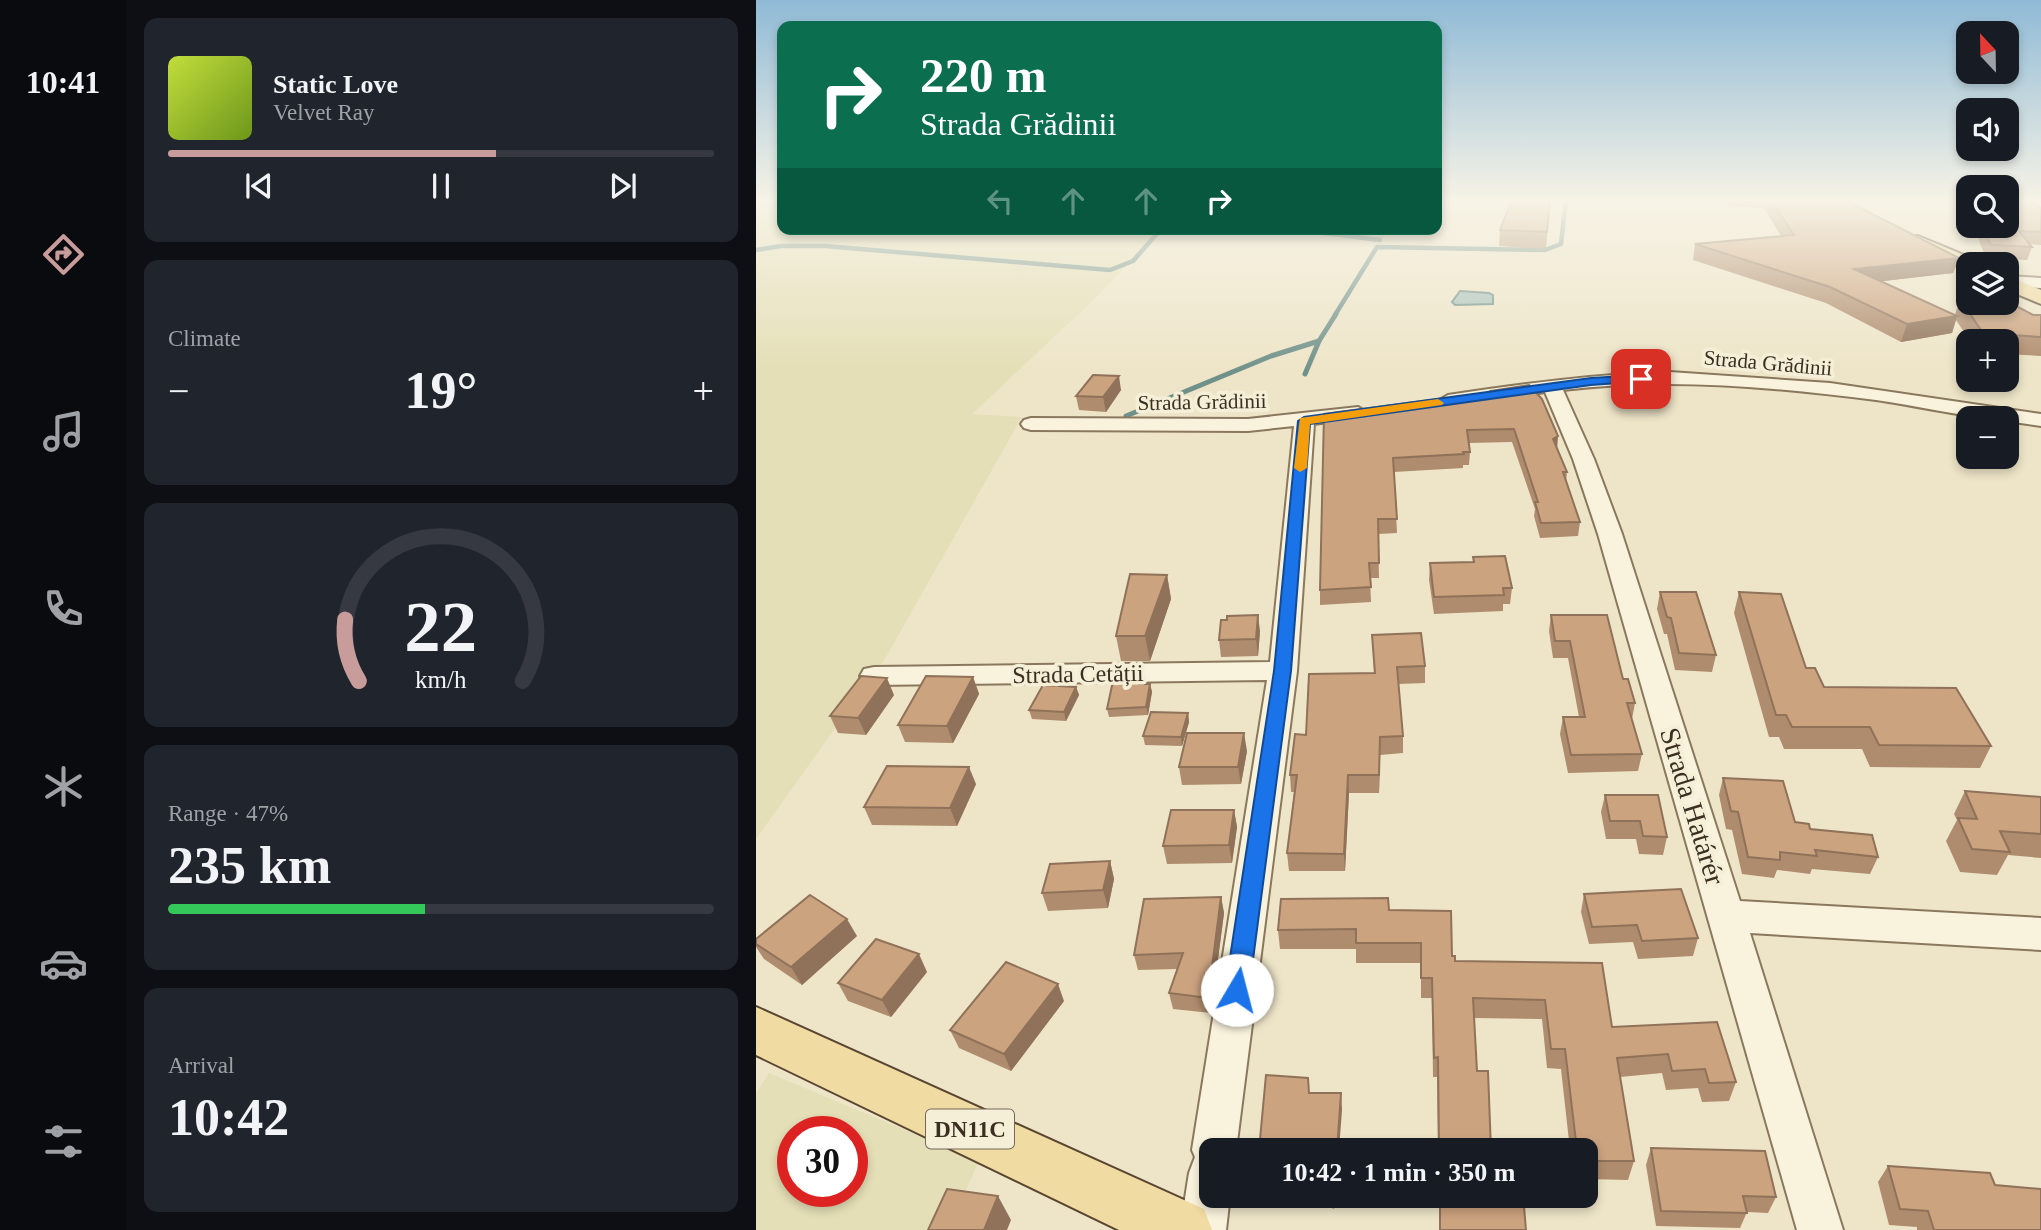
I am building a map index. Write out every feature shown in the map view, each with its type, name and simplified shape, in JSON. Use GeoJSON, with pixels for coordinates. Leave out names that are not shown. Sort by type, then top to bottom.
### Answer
{"type":"FeatureCollection","features":[{"type":"Feature","properties":{"kind":"main road"},"geometry":{"type":"LineString","coordinates":[[2019,288],[2041,298]]}},
{"type":"Feature","properties":{"kind":"main road","name":"DN11C"},"geometry":{"type":"LineString","coordinates":[[756,1030],[1183,1230]]}},
{"type":"Feature","properties":{"kind":"street"},"geometry":{"type":"LineString","coordinates":[[2019,282],[2041,283]]}},
{"type":"Feature","properties":{"kind":"street","name":"Strada Grădinii"},"geometry":{"type":"LineString","coordinates":[[1433,403],[1618,379],[1751,383],[1819,389],[2041,420]]}},
{"type":"Feature","properties":{"kind":"street","name":"Strada Határér"},"geometry":{"type":"LineString","coordinates":[[1552,387],[1582,453],[1728,916],[1820,1230]]}},
{"type":"Feature","properties":{"kind":"street","name":"Strada Grădinii"},"geometry":{"type":"LineString","coordinates":[[1031,424],[1188,427],[1304,421],[1382,410]]}},
{"type":"Feature","properties":{"kind":"street"},"geometry":{"type":"LineString","coordinates":[[1216,1138],[1283,671],[1304,421]]}},
{"type":"Feature","properties":{"kind":"street","name":"Strada Cetății"},"geometry":{"type":"LineString","coordinates":[[874,676],[1283,671]]}},
{"type":"Feature","properties":{"kind":"street"},"geometry":{"type":"LineString","coordinates":[[1728,916],[2041,934]]}},
{"type":"Feature","properties":{"kind":"street"},"geometry":{"type":"LineString","coordinates":[[1203,1230],[1206,1208]]}},
{"type":"Feature","properties":{"kind":"shaded area"},"geometry":{"type":"Polygon","coordinates":[[[756,256],[1136,256],[972,414],[1022,417],[886,657],[756,839],[756,256]]]}},
{"type":"Feature","properties":{"kind":"shaded area"},"geometry":{"type":"Polygon","coordinates":[[[769,1073],[979,1161],[948,1230],[756,1230],[756,1093],[769,1073]]]}},
{"type":"Feature","properties":{"kind":"water"},"geometry":{"type":"Polygon","coordinates":[[[1460,291],[1489,293],[1493,295],[1493,304],[1455,305],[1452,302],[1460,291]]]}},
{"type":"Feature","properties":{"kind":"building"},"geometry":{"type":"Polygon","coordinates":[[[1734,256],[1956,256],[1854,269],[1957,316],[1907,324],[1830,287],[1734,256]]]}},
{"type":"Feature","properties":{"kind":"building"},"geometry":{"type":"Polygon","coordinates":[[[2019,307],[2033,315],[2041,315],[2041,337],[2019,335],[2019,329],[1980,329],[1971,315],[2019,315],[2019,307]]]}},
{"type":"Feature","properties":{"kind":"building"},"geometry":{"type":"Polygon","coordinates":[[[1093,375],[1119,376],[1103,397],[1076,396],[1093,375]]]}},
{"type":"Feature","properties":{"kind":"building"},"geometry":{"type":"Polygon","coordinates":[[[1529,385],[1542,399],[1558,436],[1553,439],[1567,472],[1563,472],[1580,522],[1541,523],[1535,502],[1538,502],[1514,429],[1467,430],[1470,452],[1393,458],[1397,519],[1378,519],[1379,563],[1369,563],[1371,587],[1320,590],[1324,414],[1446,398],[1496,396],[1491,391],[1529,385]]]}},
{"type":"Feature","properties":{"kind":"building"},"geometry":{"type":"Polygon","coordinates":[[[1505,556],[1512,588],[1503,588],[1504,595],[1434,597],[1430,563],[1474,562],[1473,557],[1505,556]]]}},
{"type":"Feature","properties":{"kind":"building"},"geometry":{"type":"Polygon","coordinates":[[[1130,574],[1167,575],[1145,636],[1116,636],[1130,574]]]}},
{"type":"Feature","properties":{"kind":"building"},"geometry":{"type":"Polygon","coordinates":[[[1660,592],[1696,592],[1716,655],[1679,653],[1671,618],[1667,617],[1660,592]]]}},
{"type":"Feature","properties":{"kind":"building"},"geometry":{"type":"Polygon","coordinates":[[[1739,592],[1781,594],[1806,668],[1815,668],[1824,687],[1956,688],[1991,746],[1879,745],[1870,727],[1792,727],[1786,715],[1776,715],[1739,592]]]}},
{"type":"Feature","properties":{"kind":"building"},"geometry":{"type":"Polygon","coordinates":[[[1258,615],[1256,639],[1219,640],[1221,620],[1227,620],[1227,616],[1258,615]]]}},
{"type":"Feature","properties":{"kind":"building"},"geometry":{"type":"Polygon","coordinates":[[[1551,615],[1607,615],[1623,679],[1628,679],[1635,703],[1627,703],[1642,754],[1571,755],[1563,717],[1585,717],[1570,641],[1555,641],[1551,615]]]}},
{"type":"Feature","properties":{"kind":"building"},"geometry":{"type":"Polygon","coordinates":[[[1421,633],[1425,666],[1397,667],[1403,736],[1380,737],[1379,775],[1348,775],[1344,854],[1287,853],[1297,775],[1290,775],[1295,734],[1306,735],[1309,674],[1375,673],[1372,635],[1421,633]]]}},
{"type":"Feature","properties":{"kind":"building"},"geometry":{"type":"Polygon","coordinates":[[[861,676],[887,678],[858,718],[830,716],[861,676]]]}},
{"type":"Feature","properties":{"kind":"building"},"geometry":{"type":"Polygon","coordinates":[[[926,676],[973,677],[947,726],[898,725],[926,676]]]}},
{"type":"Feature","properties":{"kind":"building"},"geometry":{"type":"Polygon","coordinates":[[[1114,676],[1141,676],[1138,684],[1150,684],[1146,707],[1107,709],[1114,676]]]}},
{"type":"Feature","properties":{"kind":"building"},"geometry":{"type":"Polygon","coordinates":[[[1043,685],[1076,687],[1064,712],[1029,710],[1043,685]]]}},
{"type":"Feature","properties":{"kind":"building"},"geometry":{"type":"Polygon","coordinates":[[[1151,712],[1188,713],[1181,737],[1143,736],[1151,712]]]}},
{"type":"Feature","properties":{"kind":"building"},"geometry":{"type":"Polygon","coordinates":[[[1187,733],[1244,733],[1238,767],[1179,767],[1187,733]]]}},
{"type":"Feature","properties":{"kind":"building"},"geometry":{"type":"Polygon","coordinates":[[[887,766],[969,767],[950,808],[864,807],[887,766]]]}},
{"type":"Feature","properties":{"kind":"building"},"geometry":{"type":"Polygon","coordinates":[[[1723,778],[1783,781],[1795,822],[1809,824],[1810,829],[1872,835],[1878,857],[1815,850],[1817,856],[1780,852],[1780,860],[1748,857],[1738,812],[1731,811],[1723,778]]]}},
{"type":"Feature","properties":{"kind":"building"},"geometry":{"type":"Polygon","coordinates":[[[1965,791],[2041,797],[2041,834],[2000,831],[2010,852],[1972,849],[1958,818],[1977,819],[1965,791]]]}},
{"type":"Feature","properties":{"kind":"building"},"geometry":{"type":"Polygon","coordinates":[[[1605,795],[1658,795],[1667,837],[1643,836],[1640,821],[1610,821],[1605,795]]]}},
{"type":"Feature","properties":{"kind":"building"},"geometry":{"type":"Polygon","coordinates":[[[1171,810],[1234,810],[1229,845],[1163,846],[1171,810]]]}},
{"type":"Feature","properties":{"kind":"building"},"geometry":{"type":"Polygon","coordinates":[[[1110,861],[1103,890],[1042,893],[1050,864],[1110,861]]]}},
{"type":"Feature","properties":{"kind":"building"},"geometry":{"type":"Polygon","coordinates":[[[1681,889],[1698,938],[1642,941],[1637,925],[1592,927],[1584,894],[1681,889]]]}},
{"type":"Feature","properties":{"kind":"building"},"geometry":{"type":"Polygon","coordinates":[[[810,895],[847,919],[791,967],[756,944],[756,939],[810,895]]]}},
{"type":"Feature","properties":{"kind":"building"},"geometry":{"type":"Polygon","coordinates":[[[1221,897],[1208,998],[1169,993],[1183,953],[1134,955],[1144,899],[1221,897]]]}},
{"type":"Feature","properties":{"kind":"building"},"geometry":{"type":"Polygon","coordinates":[[[1388,898],[1389,910],[1451,911],[1452,956],[1455,956],[1455,961],[1602,963],[1612,1027],[1717,1022],[1736,1082],[1709,1083],[1705,1069],[1672,1071],[1668,1054],[1617,1058],[1634,1161],[1598,1161],[1598,1138],[1576,1138],[1565,1049],[1551,1049],[1545,1000],[1473,998],[1477,1071],[1488,1071],[1491,1138],[1439,1138],[1438,1057],[1434,1058],[1432,978],[1421,978],[1421,943],[1356,943],[1356,929],[1278,930],[1281,899],[1388,898]]]}},
{"type":"Feature","properties":{"kind":"building"},"geometry":{"type":"Polygon","coordinates":[[[876,939],[919,954],[882,1000],[838,983],[876,939]]]}},
{"type":"Feature","properties":{"kind":"building"},"geometry":{"type":"Polygon","coordinates":[[[1006,962],[1058,984],[1004,1054],[950,1030],[1006,962]]]}},
{"type":"Feature","properties":{"kind":"building"},"geometry":{"type":"Polygon","coordinates":[[[1266,1075],[1308,1078],[1309,1093],[1341,1093],[1338,1138],[1260,1138],[1266,1075]]]}},
{"type":"Feature","properties":{"kind":"building"},"geometry":{"type":"Polygon","coordinates":[[[1651,1148],[1765,1151],[1776,1197],[1743,1196],[1747,1213],[1661,1211],[1651,1148]]]}},
{"type":"Feature","properties":{"kind":"building"},"geometry":{"type":"Polygon","coordinates":[[[1888,1166],[1990,1173],[1995,1185],[2041,1189],[2041,1230],[1934,1230],[1928,1211],[1900,1209],[1888,1166]]]}},
{"type":"Feature","properties":{"kind":"building"},"geometry":{"type":"Polygon","coordinates":[[[947,1189],[998,1196],[984,1230],[928,1230],[947,1189]]]}},
{"type":"Feature","properties":{"kind":"building"},"geometry":{"type":"Polygon","coordinates":[[[1440,1208],[1524,1208],[1526,1230],[1440,1230],[1440,1208]]]}},
{"type":"Feature","properties":{"kind":"waterway"},"geometry":{"type":"LineString","coordinates":[[948,256],[1110,270],[1133,261],[1137,256]]}},
{"type":"Feature","properties":{"kind":"waterway"},"geometry":{"type":"LineString","coordinates":[[1335,315],[1371,256]]}},
{"type":"Feature","properties":{"kind":"waterway"},"geometry":{"type":"LineString","coordinates":[[1319,341],[1336,314]]}},
{"type":"Feature","properties":{"kind":"waterway"},"geometry":{"type":"LineString","coordinates":[[1126,416],[1271,356],[1319,341]]}},
{"type":"Feature","properties":{"kind":"waterway"},"geometry":{"type":"LineString","coordinates":[[1305,374],[1319,341]]}},
{"type":"Feature","properties":{"kind":"slow traffic"},"geometry":{"type":"LineString","coordinates":[[1300,468],[1304,421],[1438,403]]}},
{"type":"Feature","properties":{"kind":"route"},"geometry":{"type":"LineString","coordinates":[[1237,990],[1283,671],[1304,421],[1591,381],[1641,379]]}}]}
